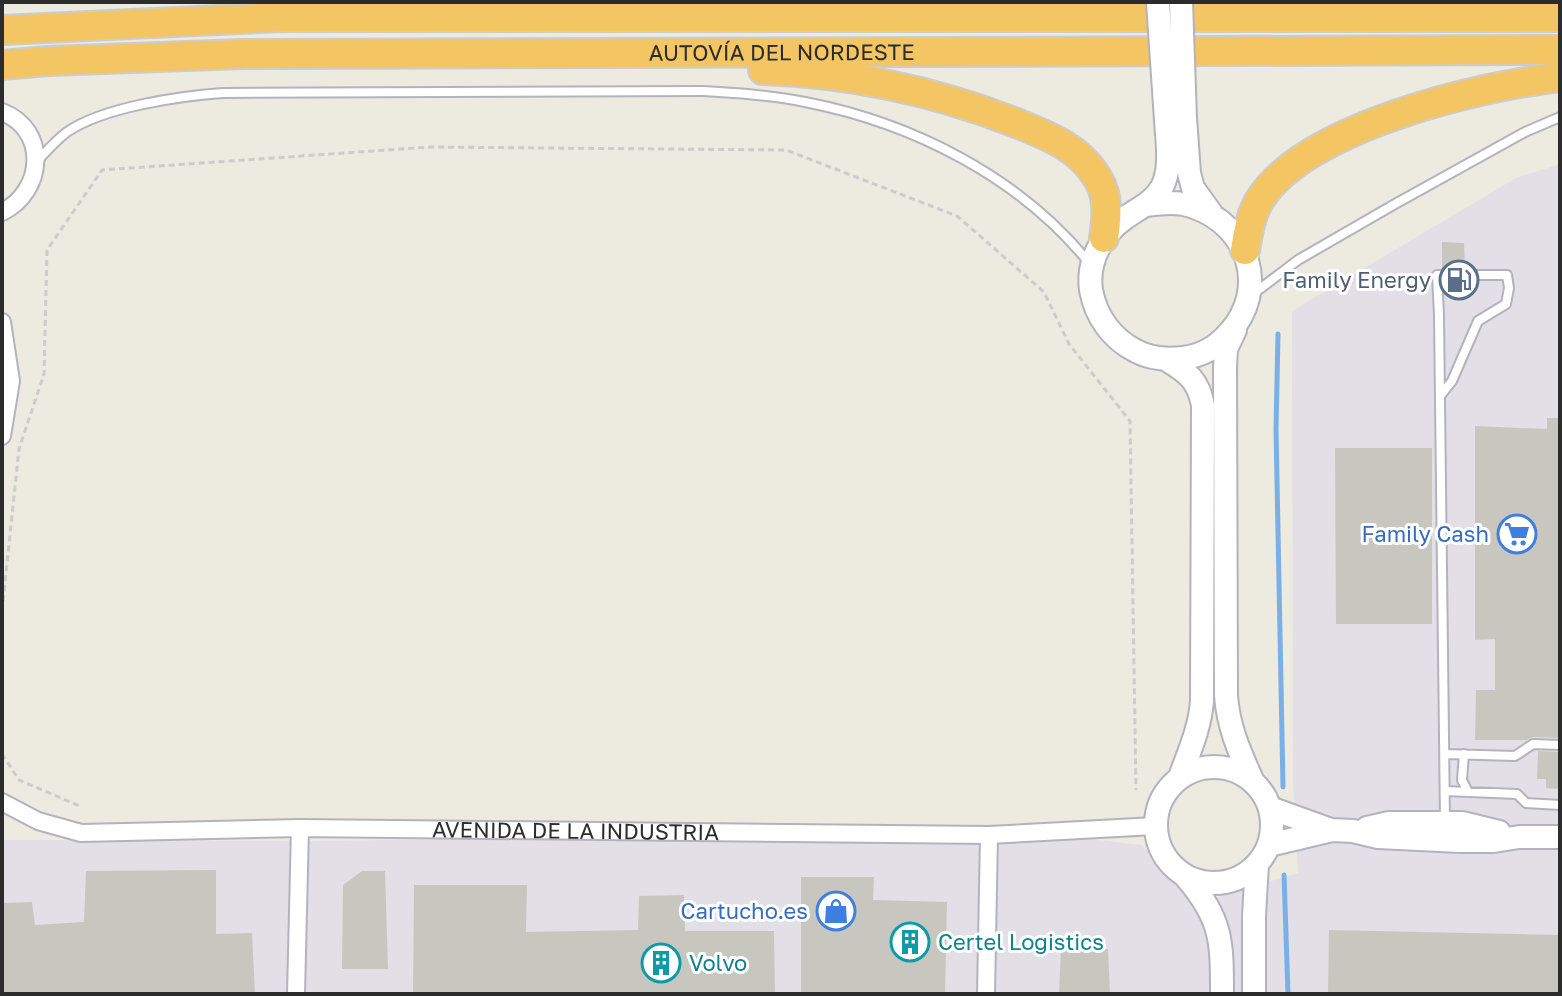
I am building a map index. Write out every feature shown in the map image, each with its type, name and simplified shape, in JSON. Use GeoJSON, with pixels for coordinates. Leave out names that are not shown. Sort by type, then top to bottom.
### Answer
{"type":"FeatureCollection","features":[{"type":"Feature","properties":{"kind":"highway"},"geometry":{"type":"LineString","coordinates":[[1243,17],[1304,2]]}},
{"type":"Feature","properties":{"kind":"highway","name":"AUTOVÍA DEL NORDESTE"},"geometry":{"type":"LineString","coordinates":[[2,30],[283,17],[1560,17]]}},
{"type":"Feature","properties":{"kind":"highway","name":"AUTOVÍA DEL NORDESTE"},"geometry":{"type":"LineString","coordinates":[[2,65],[243,54],[1560,50]]}},
{"type":"Feature","properties":{"kind":"highway"},"geometry":{"type":"LineString","coordinates":[[243,54],[408,69],[768,70],[890,85],[1004,118],[1061,143],[1077,154],[1100,181],[1105,195],[1107,216],[1104,238]]}},
{"type":"Feature","properties":{"kind":"highway"},"geometry":{"type":"LineString","coordinates":[[1245,250],[1260,200],[1288,168],[1319,147],[1395,116],[1438,103],[1512,84],[1560,77]]}},
{"type":"Feature","properties":{"kind":"main road"},"geometry":{"type":"LineString","coordinates":[[1158,2],[1176,119],[1189,173],[1193,188],[1211,214]]}},
{"type":"Feature","properties":{"kind":"main road"},"geometry":{"type":"LineString","coordinates":[[1181,2],[1176,119],[1167,155],[1166,174],[1162,186],[1146,205],[1123,219],[1104,238],[1092,265],[1091,288],[1096,310],[1108,330],[1124,346],[1145,356],[1167,360],[1194,357],[1219,344],[1238,324]]}},
{"type":"Feature","properties":{"kind":"main road"},"geometry":{"type":"LineString","coordinates":[[1146,205],[1169,202],[1192,206],[1211,214],[1229,227],[1245,250],[1251,278],[1249,297],[1226,349],[1226,695],[1232,733],[1253,782],[1270,808],[1272,830],[1269,845],[1257,864],[1242,877],[1224,883],[1204,883],[1185,877]]}},
{"type":"Feature","properties":{"kind":"main road"},"geometry":{"type":"LineString","coordinates":[[1167,360],[1184,370],[1194,381],[1201,392],[1203,405],[1202,701],[1201,717],[1180,777]]}},
{"type":"Feature","properties":{"kind":"main road"},"geometry":{"type":"LineString","coordinates":[[1222,994],[1219,934],[1208,905],[1185,877],[1169,864],[1159,846],[1156,812],[1169,786],[1194,770],[1225,768],[1253,782]]}},
{"type":"Feature","properties":{"kind":"main road"},"geometry":{"type":"LineString","coordinates":[[1270,808],[1343,831],[1378,837],[1460,841],[1560,837]]}},
{"type":"Feature","properties":{"kind":"main road"},"geometry":{"type":"LineString","coordinates":[[1378,837],[1394,830],[1443,831],[1445,822]]}},
{"type":"Feature","properties":{"kind":"main road"},"geometry":{"type":"LineString","coordinates":[[1269,845],[1389,823],[1462,823],[1519,837]]}},
{"type":"Feature","properties":{"kind":"main road"},"geometry":{"type":"LineString","coordinates":[[1254,994],[1257,864]]}},
{"type":"Feature","properties":{"kind":"street"},"geometry":{"type":"LineString","coordinates":[[2,112],[23,127],[33,144],[36,163],[34,178],[27,192],[3,213]]}},
{"type":"Feature","properties":{"kind":"street"},"geometry":{"type":"LineString","coordinates":[[2,322],[11,381],[2,436]]}},
{"type":"Feature","properties":{"kind":"street","name":"AVENIDA DE LA INDUSTRIA"},"geometry":{"type":"LineString","coordinates":[[2,802],[38,821],[81,833],[300,828],[989,835],[1155,826]]}},
{"type":"Feature","properties":{"kind":"street"},"geometry":{"type":"LineString","coordinates":[[296,994],[300,828]]}},
{"type":"Feature","properties":{"kind":"street"},"geometry":{"type":"LineString","coordinates":[[986,994],[989,835]]}},
{"type":"Feature","properties":{"kind":"lane"},"geometry":{"type":"LineString","coordinates":[[36,163],[67,132],[92,120],[138,106],[193,95],[702,91],[772,96],[863,116],[896,127],[951,153],[1033,206],[1092,265]]}},
{"type":"Feature","properties":{"kind":"lane"},"geometry":{"type":"LineString","coordinates":[[1249,297],[1298,260],[1525,132],[1560,117]]}},
{"type":"Feature","properties":{"kind":"lane"},"geometry":{"type":"LineString","coordinates":[[1440,396],[1452,381],[1478,321],[1506,304],[1509,288],[1507,275],[1437,275],[1445,822]]}},
{"type":"Feature","properties":{"kind":"lane"},"geometry":{"type":"LineString","coordinates":[[1446,754],[1515,756],[1533,744],[1560,745]]}},
{"type":"Feature","properties":{"kind":"lane"},"geometry":{"type":"LineString","coordinates":[[1464,754],[1462,780],[1468,792]]}},
{"type":"Feature","properties":{"kind":"lane"},"geometry":{"type":"LineString","coordinates":[[1445,791],[1517,794],[1526,803],[1560,805]]}},
{"type":"Feature","properties":{"kind":"path"},"geometry":{"type":"LineString","coordinates":[[2,611],[19,449],[44,374],[47,250],[102,170],[430,147],[786,150],[957,216],[1044,292],[1069,344],[1130,421],[1136,790]]}},
{"type":"Feature","properties":{"kind":"path"},"geometry":{"type":"LineString","coordinates":[[2,754],[19,780],[82,807]]}},
{"type":"Feature","properties":{"kind":"shaded area"},"geometry":{"type":"Polygon","coordinates":[[[1560,164],[1560,994],[2,994],[2,840],[1082,838],[1141,845],[1206,901],[1298,873],[1293,783],[1292,311],[1516,178],[1560,164]]]}},
{"type":"Feature","properties":{"kind":"building"},"geometry":{"type":"Polygon","coordinates":[[[1442,242],[1464,243],[1465,268],[1442,268],[1442,242]]]}},
{"type":"Feature","properties":{"kind":"building","name":"Family Cash"},"geometry":{"type":"Polygon","coordinates":[[[1547,418],[1560,418],[1560,738],[1475,740],[1476,690],[1495,690],[1495,639],[1475,640],[1475,426],[1547,429],[1547,418]]]}},
{"type":"Feature","properties":{"kind":"building"},"geometry":{"type":"Polygon","coordinates":[[[1335,448],[1432,448],[1432,624],[1336,624],[1335,448]]]}},
{"type":"Feature","properties":{"kind":"building"},"geometry":{"type":"Polygon","coordinates":[[[1538,751],[1560,752],[1560,789],[1546,788],[1546,779],[1537,779],[1538,751]]]}},
{"type":"Feature","properties":{"kind":"building"},"geometry":{"type":"Polygon","coordinates":[[[216,870],[216,934],[252,933],[255,994],[2,994],[2,903],[32,902],[35,925],[84,922],[86,871],[216,870]]]}},
{"type":"Feature","properties":{"kind":"building"},"geometry":{"type":"Polygon","coordinates":[[[362,871],[385,871],[388,969],[342,969],[343,885],[362,871]]]}},
{"type":"Feature","properties":{"kind":"building"},"geometry":{"type":"Polygon","coordinates":[[[801,877],[874,877],[873,900],[947,902],[945,994],[801,994],[801,877]]]}},
{"type":"Feature","properties":{"kind":"building"},"geometry":{"type":"Polygon","coordinates":[[[414,885],[527,885],[526,932],[638,930],[639,896],[684,895],[685,931],[774,931],[775,994],[413,994],[414,885]]]}},
{"type":"Feature","properties":{"kind":"building"},"geometry":{"type":"Polygon","coordinates":[[[1329,930],[1560,935],[1560,994],[1328,994],[1329,930]]]}},
{"type":"Feature","properties":{"kind":"building"},"geometry":{"type":"Polygon","coordinates":[[[1061,948],[1108,949],[1110,994],[1059,994],[1061,948]]]}},
{"type":"Feature","properties":{"kind":"waterway"},"geometry":{"type":"LineString","coordinates":[[1278,334],[1276,429],[1283,787]]}},
{"type":"Feature","properties":{"kind":"waterway"},"geometry":{"type":"LineString","coordinates":[[1284,875],[1288,994]]}},
{"type":"Feature","properties":{"kind":"place","name":"Family Energy"},"geometry":{"type":"Point","coordinates":[1459,280]}},
{"type":"Feature","properties":{"kind":"place","name":"Family Cash"},"geometry":{"type":"Point","coordinates":[1517,534]}},
{"type":"Feature","properties":{"kind":"place","name":"Cartucho.es"},"geometry":{"type":"Point","coordinates":[836,911]}},
{"type":"Feature","properties":{"kind":"place","name":"Certel Logistics"},"geometry":{"type":"Point","coordinates":[910,942]}},
{"type":"Feature","properties":{"kind":"place","name":"Volvo"},"geometry":{"type":"Point","coordinates":[661,963]}}]}
